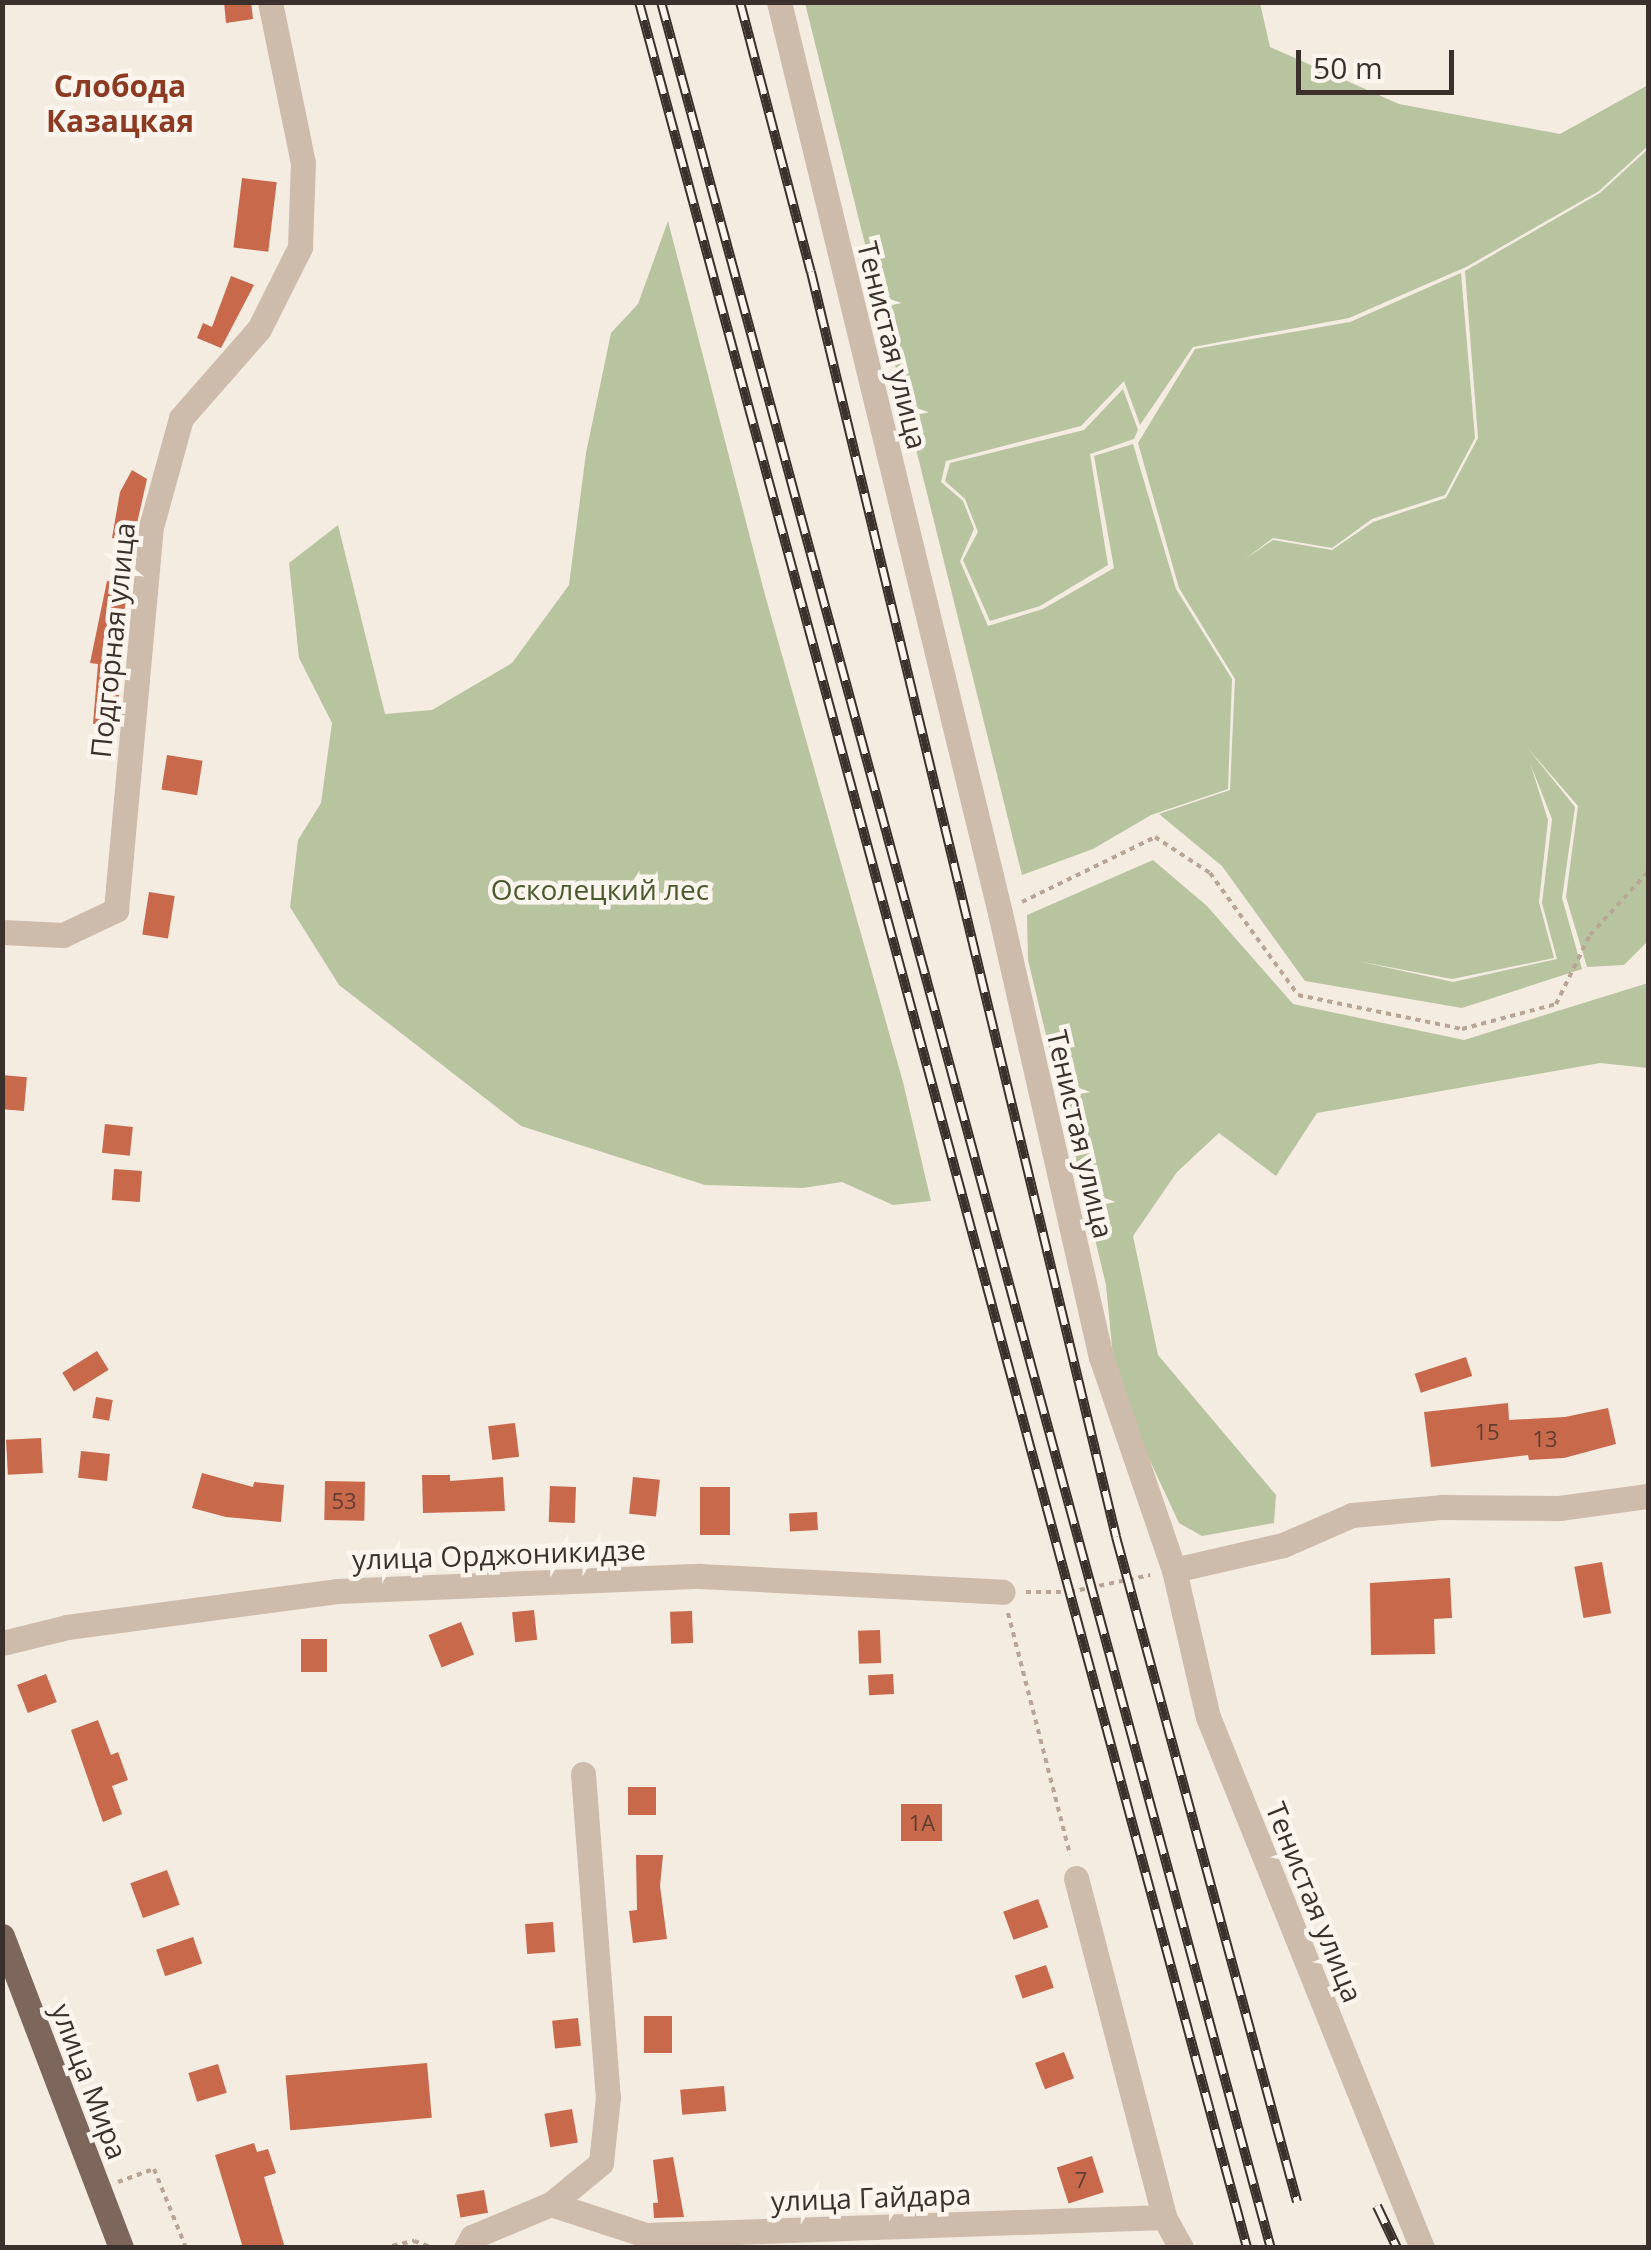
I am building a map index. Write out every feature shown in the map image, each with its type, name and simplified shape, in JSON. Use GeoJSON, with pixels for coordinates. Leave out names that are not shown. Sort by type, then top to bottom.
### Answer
{"type":"FeatureCollection","features":[{"type":"Feature","properties":{"kind":"main road","name":"улица Мира"},"geometry":{"type":"LineString","coordinates":[[2,1936],[121,2248]]}},
{"type":"Feature","properties":{"kind":"street","name":"Подгорная улица"},"geometry":{"type":"LineString","coordinates":[[2,932],[63,935],[116,910],[151,527],[181,418],[260,328],[300,247],[304,163],[270,2]]}},
{"type":"Feature","properties":{"kind":"street","name":"Тенистая улица"},"geometry":{"type":"LineString","coordinates":[[779,2],[1000,913],[1100,1357],[1174,1570],[1208,1717],[1422,2248]]}},
{"type":"Feature","properties":{"kind":"street"},"geometry":{"type":"LineString","coordinates":[[1174,1570],[1282,1545],[1352,1515],[1440,1506],[1559,1508],[1648,1496]]}},
{"type":"Feature","properties":{"kind":"street","name":"улица Орджоникидзе"},"geometry":{"type":"LineString","coordinates":[[2,1643],[67,1627],[356,1590],[700,1576],[1002,1592]]}},
{"type":"Feature","properties":{"kind":"street"},"geometry":{"type":"LineString","coordinates":[[466,2248],[472,2237],[551,2204],[601,2163],[608,2097],[583,1774]]}},
{"type":"Feature","properties":{"kind":"street"},"geometry":{"type":"LineString","coordinates":[[1076,1878],[1164,2217],[1182,2248]]}},
{"type":"Feature","properties":{"kind":"street","name":"улица Гайдара"},"geometry":{"type":"LineString","coordinates":[[551,2204],[646,2235],[1164,2217]]}},
{"type":"Feature","properties":{"kind":"path"},"geometry":{"type":"LineString","coordinates":[[1000,913],[1155,837],[1210,873],[1298,994],[1462,1028],[1556,1004],[1590,935],[1648,872]]}},
{"type":"Feature","properties":{"kind":"path"},"geometry":{"type":"LineString","coordinates":[[1076,1878],[1002,1592],[1070,1592],[1174,1570]]}},
{"type":"Feature","properties":{"kind":"path"},"geometry":{"type":"LineString","coordinates":[[99,2188],[154,2169],[186,2248]]}},
{"type":"Feature","properties":{"kind":"path"},"geometry":{"type":"LineString","coordinates":[[384,2248],[414,2240],[433,2248]]}},
{"type":"Feature","properties":{"kind":"green space"},"geometry":{"type":"Polygon","coordinates":[[[805,3],[1260,3],[1270,47],[1399,104],[1560,134],[1648,85],[1648,146],[1599,191],[1466,267],[1349,318],[1193,347],[1140,425],[1124,381],[1081,426],[946,461],[941,482],[963,501],[974,529],[960,561],[988,626],[1043,609],[1114,568],[1094,456],[1133,444],[1176,589],[1232,679],[1228,789],[1151,815],[1093,849],[1022,875],[805,3]]]}},
{"type":"Feature","properties":{"kind":"green space"},"geometry":{"type":"Polygon","coordinates":[[[1648,149],[1648,941],[1624,965],[1587,967],[1566,897],[1578,806],[1526,746],[1575,807],[1562,898],[1582,969],[1462,1008],[1305,981],[1222,866],[1159,814],[1230,790],[1235,679],[1179,588],[1138,443],[1195,349],[1350,322],[1461,273],[1475,438],[1445,495],[1372,519],[1332,548],[1273,538],[1245,559],[1273,540],[1332,550],[1373,522],[1446,498],[1478,438],[1465,271],[1600,193],[1648,149]],[[1530,763],[1548,820],[1539,902],[1554,958],[1452,979],[1357,961],[1453,982],[1557,959],[1542,903],[1552,819],[1530,763]]]}},
{"type":"Feature","properties":{"kind":"green space","name":"Осколецкий лес"},"geometry":{"type":"Polygon","coordinates":[[[668,221],[765,595],[903,1082],[931,1201],[893,1205],[842,1182],[803,1188],[705,1185],[521,1126],[339,985],[290,907],[298,840],[321,803],[332,723],[299,658],[289,563],[338,525],[385,714],[432,710],[512,663],[569,585],[586,453],[611,333],[638,304],[668,221]]]}},
{"type":"Feature","properties":{"kind":"green space"},"geometry":{"type":"Polygon","coordinates":[[[1123,389],[1138,430],[1134,439],[1090,454],[1108,565],[1040,606],[990,621],[963,560],[978,532],[965,499],[945,481],[950,463],[1084,430],[1123,389]]]}},
{"type":"Feature","properties":{"kind":"green space"},"geometry":{"type":"Polygon","coordinates":[[[1153,860],[1207,906],[1293,1004],[1464,1040],[1648,983],[1648,1068],[1600,1063],[1317,1113],[1276,1176],[1219,1133],[1177,1172],[1133,1236],[1158,1355],[1276,1495],[1274,1523],[1202,1536],[1179,1523],[1116,1388],[1106,1285],[1028,960],[1027,915],[1153,860]]]}},
{"type":"Feature","properties":{"kind":"building"},"geometry":{"type":"Polygon","coordinates":[[[224,2],[251,2],[253,19],[226,23],[224,2]]]}},
{"type":"Feature","properties":{"kind":"building"},"geometry":{"type":"Polygon","coordinates":[[[242,178],[277,182],[268,252],[233,247],[242,178]]]}},
{"type":"Feature","properties":{"kind":"building"},"geometry":{"type":"Polygon","coordinates":[[[231,276],[254,285],[221,348],[197,338],[203,323],[212,327],[231,276]]]}},
{"type":"Feature","properties":{"kind":"building"},"geometry":{"type":"Polygon","coordinates":[[[132,470],[147,479],[133,541],[112,538],[120,492],[132,470]]]}},
{"type":"Feature","properties":{"kind":"building"},"geometry":{"type":"Polygon","coordinates":[[[107,581],[128,584],[113,695],[119,695],[117,725],[93,724],[98,664],[90,663],[107,581]]]}},
{"type":"Feature","properties":{"kind":"building"},"geometry":{"type":"Polygon","coordinates":[[[167,755],[203,761],[197,795],[162,790],[167,755]]]}},
{"type":"Feature","properties":{"kind":"building"},"geometry":{"type":"Polygon","coordinates":[[[149,892],[175,896],[168,939],[142,934],[149,892]]]}},
{"type":"Feature","properties":{"kind":"building"},"geometry":{"type":"Polygon","coordinates":[[[2,1075],[27,1077],[24,1111],[2,1109],[2,1075]]]}},
{"type":"Feature","properties":{"kind":"building"},"geometry":{"type":"Polygon","coordinates":[[[105,1124],[133,1127],[130,1156],[102,1153],[105,1124]]]}},
{"type":"Feature","properties":{"kind":"building"},"geometry":{"type":"Polygon","coordinates":[[[114,1169],[142,1171],[140,1202],[112,1200],[114,1169]]]}},
{"type":"Feature","properties":{"kind":"building"},"geometry":{"type":"Polygon","coordinates":[[[97,1351],[109,1370],[74,1391],[62,1373],[97,1351]]]}},
{"type":"Feature","properties":{"kind":"building"},"geometry":{"type":"Polygon","coordinates":[[[1466,1357],[1472,1376],[1421,1393],[1415,1374],[1466,1357]]]}},
{"type":"Feature","properties":{"kind":"building"},"geometry":{"type":"Polygon","coordinates":[[[96,1397],[113,1400],[109,1421],[92,1418],[96,1397]]]}},
{"type":"Feature","properties":{"kind":"building"},"geometry":{"type":"Polygon","coordinates":[[[1508,1403],[1509,1420],[1565,1417],[1608,1408],[1616,1444],[1564,1458],[1529,1460],[1528,1455],[1431,1467],[1424,1412],[1508,1403]]]}},
{"type":"Feature","properties":{"kind":"building"},"geometry":{"type":"Polygon","coordinates":[[[515,1423],[519,1457],[492,1460],[488,1426],[515,1423]]]}},
{"type":"Feature","properties":{"kind":"building"},"geometry":{"type":"Polygon","coordinates":[[[41,1438],[43,1473],[8,1475],[6,1440],[41,1438]]]}},
{"type":"Feature","properties":{"kind":"building"},"geometry":{"type":"Polygon","coordinates":[[[81,1451],[110,1454],[107,1481],[78,1478],[81,1451]]]}},
{"type":"Feature","properties":{"kind":"building"},"geometry":{"type":"Polygon","coordinates":[[[202,1473],[253,1487],[254,1482],[284,1485],[281,1522],[226,1517],[192,1508],[202,1473]]]}},
{"type":"Feature","properties":{"kind":"building"},"geometry":{"type":"Polygon","coordinates":[[[422,1475],[450,1475],[450,1481],[503,1477],[505,1511],[423,1513],[422,1475]]]}},
{"type":"Feature","properties":{"kind":"building"},"geometry":{"type":"Polygon","coordinates":[[[633,1477],[660,1480],[656,1517],[629,1514],[633,1477]]]}},
{"type":"Feature","properties":{"kind":"building"},"geometry":{"type":"Polygon","coordinates":[[[325,1481],[365,1482],[364,1521],[324,1520],[325,1481]]]}},
{"type":"Feature","properties":{"kind":"building"},"geometry":{"type":"Polygon","coordinates":[[[550,1486],[576,1487],[575,1523],[549,1522],[550,1486]]]}},
{"type":"Feature","properties":{"kind":"building"},"geometry":{"type":"Polygon","coordinates":[[[700,1487],[730,1487],[730,1535],[700,1535],[700,1487]]]}},
{"type":"Feature","properties":{"kind":"building"},"geometry":{"type":"Polygon","coordinates":[[[817,1512],[818,1530],[790,1531],[789,1513],[817,1512]]]}},
{"type":"Feature","properties":{"kind":"building"},"geometry":{"type":"Polygon","coordinates":[[[1602,1562],[1611,1613],[1583,1618],[1574,1567],[1602,1562]]]}},
{"type":"Feature","properties":{"kind":"building"},"geometry":{"type":"Polygon","coordinates":[[[1450,1578],[1452,1618],[1434,1619],[1435,1654],[1371,1655],[1370,1583],[1450,1578]]]}},
{"type":"Feature","properties":{"kind":"building"},"geometry":{"type":"Polygon","coordinates":[[[534,1610],[537,1640],[515,1642],[512,1612],[534,1610]]]}},
{"type":"Feature","properties":{"kind":"building"},"geometry":{"type":"Polygon","coordinates":[[[692,1611],[693,1643],[671,1644],[670,1612],[692,1611]]]}},
{"type":"Feature","properties":{"kind":"building"},"geometry":{"type":"Polygon","coordinates":[[[461,1622],[474,1654],[442,1668],[429,1635],[461,1622]]]}},
{"type":"Feature","properties":{"kind":"building"},"geometry":{"type":"Polygon","coordinates":[[[880,1630],[881,1663],[859,1664],[858,1631],[880,1630]]]}},
{"type":"Feature","properties":{"kind":"building"},"geometry":{"type":"Polygon","coordinates":[[[301,1639],[327,1639],[327,1672],[301,1672],[301,1639]]]}},
{"type":"Feature","properties":{"kind":"building"},"geometry":{"type":"Polygon","coordinates":[[[46,1674],[57,1702],[28,1713],[17,1685],[46,1674]]]}},
{"type":"Feature","properties":{"kind":"building"},"geometry":{"type":"Polygon","coordinates":[[[893,1674],[894,1694],[869,1695],[868,1675],[893,1674]]]}},
{"type":"Feature","properties":{"kind":"building"},"geometry":{"type":"Polygon","coordinates":[[[98,1720],[111,1755],[118,1752],[128,1780],[112,1786],[122,1814],[103,1822],[71,1730],[98,1720]]]}},
{"type":"Feature","properties":{"kind":"building"},"geometry":{"type":"Polygon","coordinates":[[[628,1787],[656,1787],[656,1815],[628,1815],[628,1787]]]}},
{"type":"Feature","properties":{"kind":"building"},"geometry":{"type":"Polygon","coordinates":[[[901,1804],[942,1804],[942,1841],[901,1841],[901,1804]]]}},
{"type":"Feature","properties":{"kind":"building"},"geometry":{"type":"Polygon","coordinates":[[[636,1855],[663,1855],[660,1886],[667,1939],[633,1943],[629,1911],[637,1910],[636,1855]]]}},
{"type":"Feature","properties":{"kind":"building"},"geometry":{"type":"Polygon","coordinates":[[[167,1870],[180,1905],[143,1918],[130,1883],[167,1870]]]}},
{"type":"Feature","properties":{"kind":"building"},"geometry":{"type":"Polygon","coordinates":[[[1038,1899],[1048,1927],[1013,1940],[1003,1912],[1038,1899]]]}},
{"type":"Feature","properties":{"kind":"building"},"geometry":{"type":"Polygon","coordinates":[[[553,1922],[555,1952],[527,1954],[525,1924],[553,1922]]]}},
{"type":"Feature","properties":{"kind":"building"},"geometry":{"type":"Polygon","coordinates":[[[193,1937],[202,1963],[165,1976],[156,1950],[193,1937]]]}},
{"type":"Feature","properties":{"kind":"building"},"geometry":{"type":"Polygon","coordinates":[[[1046,1965],[1054,1988],[1023,1998],[1015,1976],[1046,1965]]]}},
{"type":"Feature","properties":{"kind":"building"},"geometry":{"type":"Polygon","coordinates":[[[644,2016],[672,2016],[672,2053],[644,2053],[644,2016]]]}},
{"type":"Feature","properties":{"kind":"building"},"geometry":{"type":"Polygon","coordinates":[[[578,2018],[581,2046],[555,2049],[552,2021],[578,2018]]]}},
{"type":"Feature","properties":{"kind":"building"},"geometry":{"type":"Polygon","coordinates":[[[1064,2052],[1074,2078],[1045,2089],[1035,2063],[1064,2052]]]}},
{"type":"Feature","properties":{"kind":"building"},"geometry":{"type":"Polygon","coordinates":[[[427,2063],[432,2118],[290,2130],[286,2075],[427,2063]]]}},
{"type":"Feature","properties":{"kind":"building"},"geometry":{"type":"Polygon","coordinates":[[[218,2064],[227,2093],[197,2102],[188,2073],[218,2064]]]}},
{"type":"Feature","properties":{"kind":"building"},"geometry":{"type":"Polygon","coordinates":[[[724,2086],[726,2111],[682,2115],[680,2090],[724,2086]]]}},
{"type":"Feature","properties":{"kind":"building"},"geometry":{"type":"Polygon","coordinates":[[[572,2109],[578,2142],[550,2147],[544,2114],[572,2109]]]}},
{"type":"Feature","properties":{"kind":"building"},"geometry":{"type":"Polygon","coordinates":[[[254,2143],[257,2152],[268,2149],[276,2173],[264,2177],[285,2248],[243,2248],[215,2155],[254,2143]]]}},
{"type":"Feature","properties":{"kind":"building"},"geometry":{"type":"Polygon","coordinates":[[[1092,2156],[1104,2192],[1069,2204],[1057,2167],[1092,2156]]]}},
{"type":"Feature","properties":{"kind":"building"},"geometry":{"type":"Polygon","coordinates":[[[673,2157],[684,2217],[654,2218],[653,2203],[658,2203],[653,2160],[673,2157]]]}},
{"type":"Feature","properties":{"kind":"building"},"geometry":{"type":"Polygon","coordinates":[[[484,2190],[488,2213],[460,2218],[456,2195],[484,2190]]]}},
{"type":"Feature","properties":{"kind":"railway"},"geometry":{"type":"LineString","coordinates":[[639,2],[1247,2248]]}},
{"type":"Feature","properties":{"kind":"railway"},"geometry":{"type":"LineString","coordinates":[[661,2],[1271,2248]]}},
{"type":"Feature","properties":{"kind":"railway"},"geometry":{"type":"LineString","coordinates":[[740,2],[811,272],[1116,1537],[1297,2202]]}},
{"type":"Feature","properties":{"kind":"railway"},"geometry":{"type":"LineString","coordinates":[[1377,2206],[1397,2248]]}},
{"type":"Feature","properties":{"kind":"district","name":"Слобода Казацкая"},"geometry":{"type":"Point","coordinates":[120,103]}}]}
